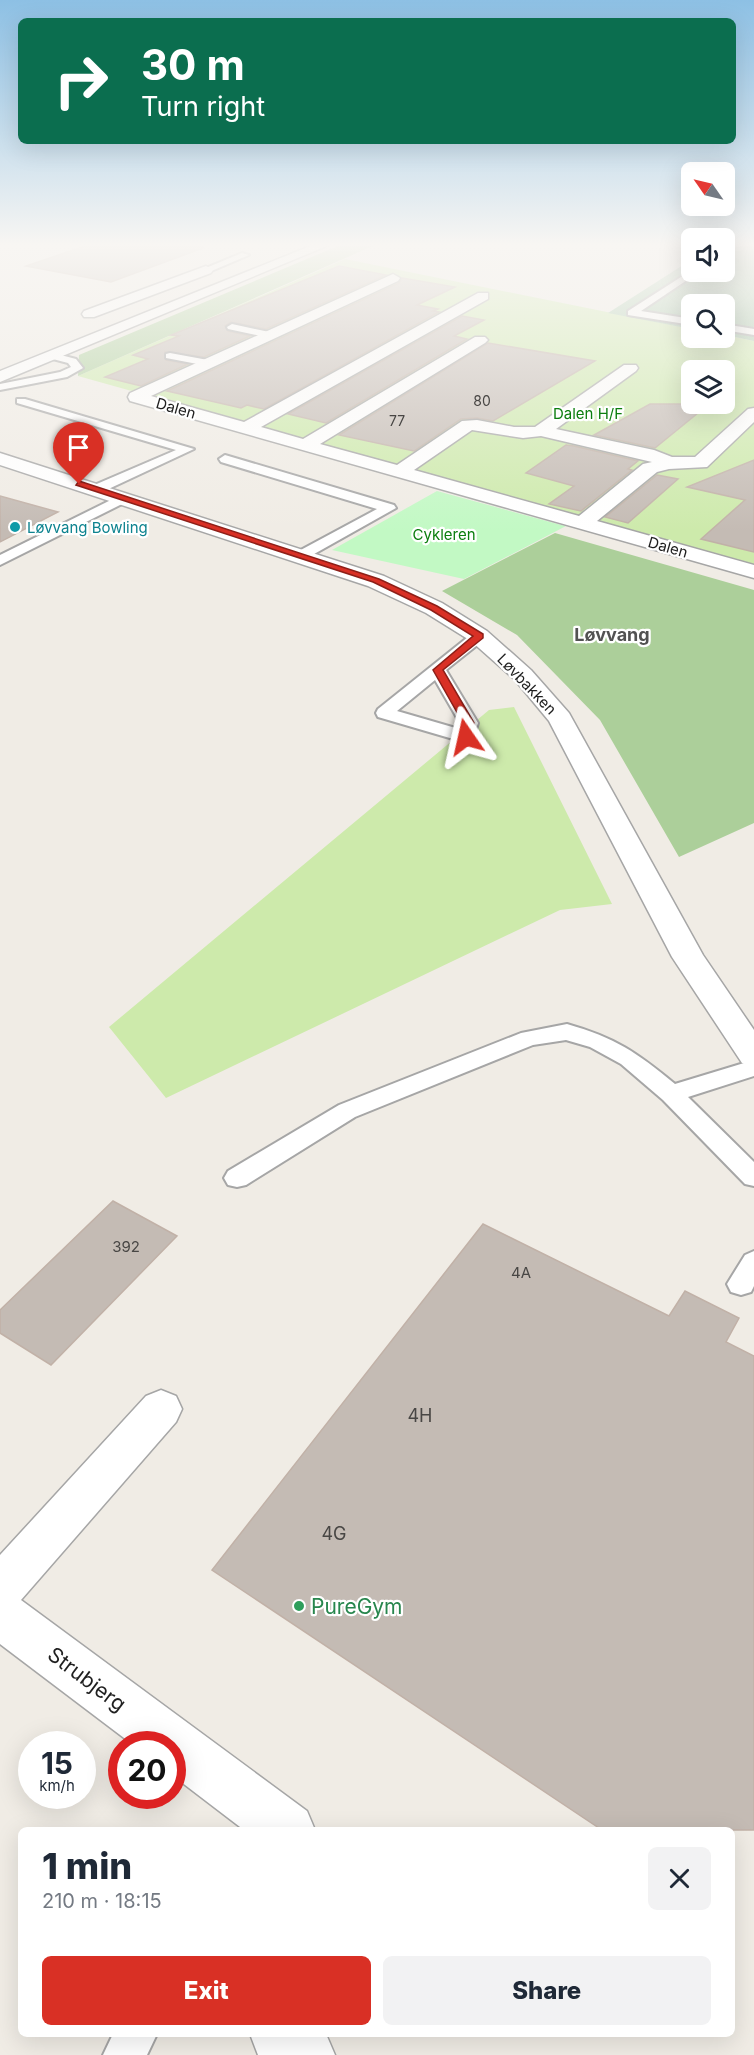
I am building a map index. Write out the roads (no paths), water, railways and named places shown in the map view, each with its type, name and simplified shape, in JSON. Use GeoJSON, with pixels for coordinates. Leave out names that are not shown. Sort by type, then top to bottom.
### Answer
{"type":"FeatureCollection","features":[{"type":"Feature","properties":{"kind":"street"},"geometry":{"type":"LineString","coordinates":[[2,377],[90,341]]}},
{"type":"Feature","properties":{"kind":"street","name":"Dalen"},"geometry":{"type":"LineString","coordinates":[[255,341],[135,397],[754,572]]}},
{"type":"Feature","properties":{"kind":"street"},"geometry":{"type":"LineString","coordinates":[[246,428],[402,341]]}},
{"type":"Feature","properties":{"kind":"street"},"geometry":{"type":"LineString","coordinates":[[304,445],[478,341]]}},
{"type":"Feature","properties":{"kind":"street"},"geometry":{"type":"LineString","coordinates":[[400,471],[468,425],[478,424],[531,435],[540,431],[630,368]]}},
{"type":"Feature","properties":{"kind":"street"},"geometry":{"type":"LineString","coordinates":[[583,523],[650,468],[668,463],[699,463],[754,413]]}},
{"type":"Feature","properties":{"kind":"street"},"geometry":{"type":"LineString","coordinates":[[540,431],[654,455],[668,463]]}},
{"type":"Feature","properties":{"kind":"street","name":"Løvbakken"},"geometry":{"type":"LineString","coordinates":[[0,459],[376,580],[434,608],[479,636],[523,675],[560,718],[688,957],[754,1055]]}},
{"type":"Feature","properties":{"kind":"street"},"geometry":{"type":"LineString","coordinates":[[0,1589],[161,1409]]}},
{"type":"Feature","properties":{"kind":"street","name":"Strubjerg"},"geometry":{"type":"LineString","coordinates":[[0,1614],[284,1827]]}},
{"type":"Feature","properties":{"kind":"street"},"geometry":{"type":"LineString","coordinates":[[283,2037],[304,2055]]}},
{"type":"Feature","properties":{"kind":"lane"},"geometry":{"type":"LineString","coordinates":[[2,377],[63,375],[78,368],[72,361],[53,356]]}},
{"type":"Feature","properties":{"kind":"lane"},"geometry":{"type":"LineString","coordinates":[[170,356],[208,363]]}},
{"type":"Feature","properties":{"kind":"lane"},"geometry":{"type":"LineString","coordinates":[[21,401],[188,449],[97,489]]}},
{"type":"Feature","properties":{"kind":"lane"},"geometry":{"type":"LineString","coordinates":[[225,459],[389,508],[302,555]]}},
{"type":"Feature","properties":{"kind":"lane"},"geometry":{"type":"LineString","coordinates":[[0,561],[123,498]]}},
{"type":"Feature","properties":{"kind":"lane"},"geometry":{"type":"LineString","coordinates":[[438,670],[469,723],[466,737],[384,713],[479,636]]}},
{"type":"Feature","properties":{"kind":"lane"},"geometry":{"type":"LineString","coordinates":[[237,1178],[347,1112],[529,1038],[567,1032],[598,1042],[629,1058],[671,1094],[754,1178]]}},
{"type":"Feature","properties":{"kind":"lane"},"geometry":{"type":"LineString","coordinates":[[671,1094],[754,1068]]}},
{"type":"Feature","properties":{"kind":"lane"},"geometry":{"type":"LineString","coordinates":[[123,2055],[135,2037]]}},
{"type":"Feature","properties":{"kind":"place","name":"Løvvang Bowling"},"geometry":{"type":"Point","coordinates":[15,527]}},
{"type":"Feature","properties":{"kind":"place","name":"PureGym"},"geometry":{"type":"Point","coordinates":[299,1606]}},
{"type":"Feature","properties":{"kind":"district","name":"Løvvang"},"geometry":{"type":"Point","coordinates":[612,634]}},
{"type":"Feature","properties":{"kind":"park label","name":"Dalen H/F"},"geometry":{"type":"Point","coordinates":[588,413]}},
{"type":"Feature","properties":{"kind":"park label","name":"Cykleren"},"geometry":{"type":"Point","coordinates":[444,534]}}]}
